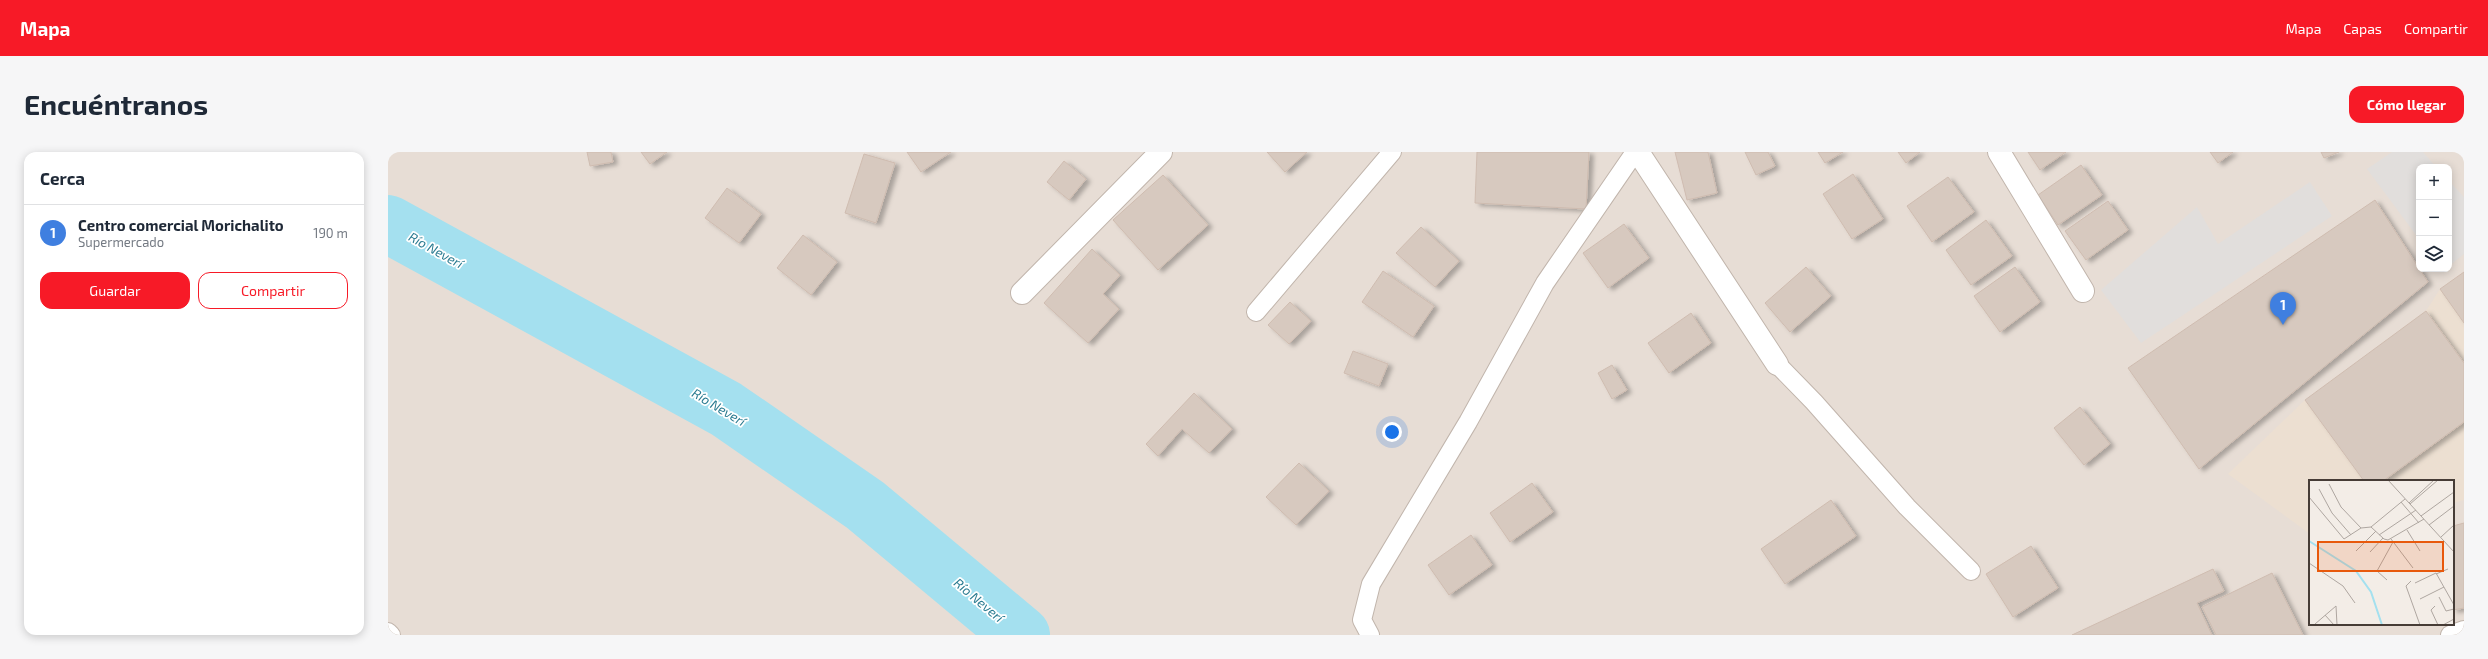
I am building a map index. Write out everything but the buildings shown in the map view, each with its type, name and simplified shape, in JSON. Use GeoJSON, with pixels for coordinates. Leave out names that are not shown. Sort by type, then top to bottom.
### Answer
{"type":"FeatureCollection","features":[{"type":"Feature","properties":{"kind":"street"},"geometry":{"type":"LineString","coordinates":[[1022,292],[1161,152]]}},
{"type":"Feature","properties":{"kind":"street"},"geometry":{"type":"LineString","coordinates":[[1637,152],[1777,364]]}},
{"type":"Feature","properties":{"kind":"street"},"geometry":{"type":"LineString","coordinates":[[1999,152],[2083,292]]}},
{"type":"Feature","properties":{"kind":"lane"},"geometry":{"type":"LineString","coordinates":[[1256,312],[1392,152]]}},
{"type":"Feature","properties":{"kind":"lane"},"geometry":{"type":"LineString","coordinates":[[1370,635],[1362,620],[1371,584],[1468,422],[1545,284],[1637,152]]}},
{"type":"Feature","properties":{"kind":"lane"},"geometry":{"type":"LineString","coordinates":[[1777,364],[1814,402],[1907,507],[1971,570]]}},
{"type":"Feature","properties":{"kind":"lane"},"geometry":{"type":"LineString","coordinates":[[2450,635],[2464,630]]}},
{"type":"Feature","properties":{"kind":"lane"},"geometry":{"type":"LineString","coordinates":[[388,632],[391,635]]}},
{"type":"Feature","properties":{"kind":"shaded area"},"geometry":{"type":"Polygon","coordinates":[[[388,152],[2464,152],[2464,635],[388,635],[388,152]]]}},
{"type":"Feature","properties":{"kind":"shaded area"},"geometry":{"type":"Polygon","coordinates":[[[2392,152],[2423,152],[2433,164],[2416,164],[2416,235],[2367,169],[2392,152]]]}},
{"type":"Feature","properties":{"kind":"shaded area"},"geometry":{"type":"Polygon","coordinates":[[[2310,182],[2332,216],[2141,343],[2101,290],[2197,207],[2218,244],[2310,182]]]}},
{"type":"Feature","properties":{"kind":"shaded area"},"geometry":{"type":"Polygon","coordinates":[[[2452,184],[2464,197],[2464,254],[2452,264],[2452,184]]]}},
{"type":"Feature","properties":{"kind":"shaded area"},"geometry":{"type":"Polygon","coordinates":[[[2464,272],[2464,500],[2454,503],[2454,480],[2309,480],[2309,533],[2228,474],[2305,400],[2426,311],[2440,289],[2464,272]]]}},
{"type":"Feature","properties":{"kind":"waterway","name":"Río Neverí"},"geometry":{"type":"LineString","coordinates":[[388,224],[726,409],[865,505],[1021,635]]}},
{"type":"Feature","properties":{"kind":"place","name":"Centro comercial Morichalito"},"geometry":{"type":"Point","coordinates":[2283,325]}}]}
